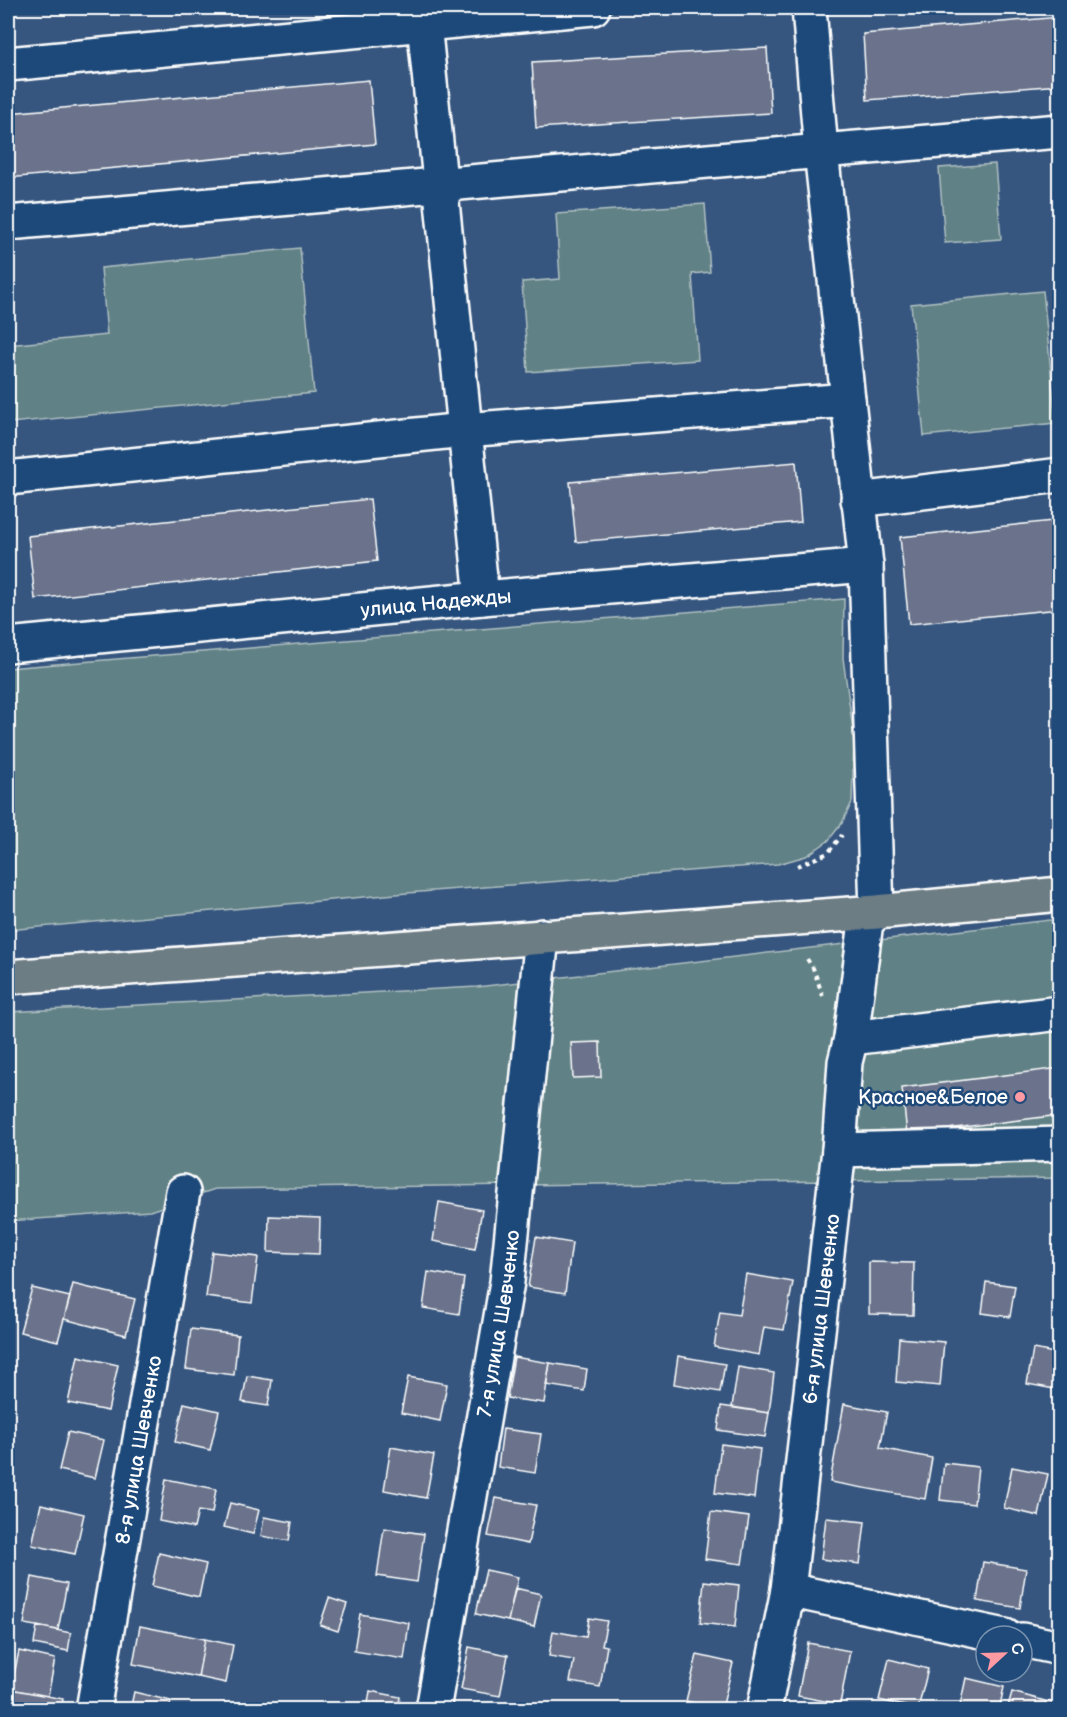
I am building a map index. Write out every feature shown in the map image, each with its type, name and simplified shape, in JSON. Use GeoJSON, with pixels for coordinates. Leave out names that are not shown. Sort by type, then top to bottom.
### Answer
{"type":"FeatureCollection","features":[{"type":"Feature","properties":{"kind":"main road"},"geometry":{"type":"LineString","coordinates":[[8,977],[877,912],[1059,894]]}},
{"type":"Feature","properties":{"kind":"street"},"geometry":{"type":"LineString","coordinates":[[8,64],[592,8]]}},
{"type":"Feature","properties":{"kind":"street"},"geometry":{"type":"LineString","coordinates":[[809,8],[821,151],[866,566],[877,912]]}},
{"type":"Feature","properties":{"kind":"street"},"geometry":{"type":"LineString","coordinates":[[424,23],[482,598]]}},
{"type":"Feature","properties":{"kind":"street"},"geometry":{"type":"LineString","coordinates":[[8,223],[1059,131]]}},
{"type":"Feature","properties":{"kind":"street"},"geometry":{"type":"LineString","coordinates":[[8,478],[464,430],[848,400]]}},
{"type":"Feature","properties":{"kind":"street"},"geometry":{"type":"LineString","coordinates":[[858,500],[1059,476]]}},
{"type":"Feature","properties":{"kind":"street","name":"улица Надежды"},"geometry":{"type":"LineString","coordinates":[[8,645],[482,598],[866,566]]}},
{"type":"Feature","properties":{"kind":"street","name":"6-я улица Шевченко"},"geometry":{"type":"LineString","coordinates":[[764,1710],[788,1590],[839,1150],[845,1062],[851,1038],[866,922],[877,912]]}},
{"type":"Feature","properties":{"kind":"street","name":"7-я улица Шевченко"},"geometry":{"type":"LineString","coordinates":[[433,1710],[507,1282],[542,936]]}},
{"type":"Feature","properties":{"kind":"street"},"geometry":{"type":"LineString","coordinates":[[851,1038],[1059,1013]]}},
{"type":"Feature","properties":{"kind":"street"},"geometry":{"type":"LineString","coordinates":[[839,1150],[1059,1144]]}},
{"type":"Feature","properties":{"kind":"street","name":"8-я улица Шевченко"},"geometry":{"type":"LineString","coordinates":[[93,1710],[183,1192]]}},
{"type":"Feature","properties":{"kind":"street"},"geometry":{"type":"LineString","coordinates":[[788,1590],[974,1629]]}},
{"type":"Feature","properties":{"kind":"street"},"geometry":{"type":"LineString","coordinates":[[1034,1640],[1058,1640]]}},
{"type":"Feature","properties":{"kind":"path"},"geometry":{"type":"LineString","coordinates":[[797,866],[828,853],[847,829]]}},
{"type":"Feature","properties":{"kind":"green space"},"geometry":{"type":"Polygon","coordinates":[[[995,164],[1001,239],[945,243],[939,168],[995,164]]]}},
{"type":"Feature","properties":{"kind":"green space"},"geometry":{"type":"Polygon","coordinates":[[[705,204],[710,272],[692,274],[698,360],[528,372],[522,282],[560,279],[556,214],[705,204]]]}},
{"type":"Feature","properties":{"kind":"green space"},"geometry":{"type":"Polygon","coordinates":[[[300,248],[314,393],[10,423],[8,345],[107,335],[101,268],[300,248]]]}},
{"type":"Feature","properties":{"kind":"green space"},"geometry":{"type":"Polygon","coordinates":[[[1043,291],[1056,423],[924,436],[911,304],[1043,291]]]}},
{"type":"Feature","properties":{"kind":"green space"},"geometry":{"type":"Polygon","coordinates":[[[844,599],[843,658],[854,738],[852,802],[842,823],[828,841],[806,856],[778,864],[407,893],[8,930],[8,668],[844,599]]]}},
{"type":"Feature","properties":{"kind":"green space"},"geometry":{"type":"Polygon","coordinates":[[[1059,919],[1059,1178],[215,1189],[150,1211],[8,1221],[8,1012],[477,987],[1059,919]]]}},
{"type":"Feature","properties":{"kind":"building"},"geometry":{"type":"Polygon","coordinates":[[[1060,17],[1060,85],[867,100],[863,34],[1060,17]]]}},
{"type":"Feature","properties":{"kind":"building"},"geometry":{"type":"Polygon","coordinates":[[[767,48],[771,113],[536,128],[532,62],[767,48]]]}},
{"type":"Feature","properties":{"kind":"building"},"geometry":{"type":"Polygon","coordinates":[[[369,80],[375,144],[8,178],[8,113],[369,80]]]}},
{"type":"Feature","properties":{"kind":"building"},"geometry":{"type":"Polygon","coordinates":[[[796,462],[801,522],[576,542],[570,482],[796,462]]]}},
{"type":"Feature","properties":{"kind":"building"},"geometry":{"type":"Polygon","coordinates":[[[370,499],[377,561],[35,599],[28,536],[370,499]]]}},
{"type":"Feature","properties":{"kind":"building"},"geometry":{"type":"Polygon","coordinates":[[[1053,521],[1060,577],[1060,609],[909,624],[900,537],[1053,521]]]}},
{"type":"Feature","properties":{"kind":"building"},"geometry":{"type":"Polygon","coordinates":[[[600,1042],[601,1077],[573,1078],[571,1043],[600,1042]]]}},
{"type":"Feature","properties":{"kind":"building"},"geometry":{"type":"Polygon","coordinates":[[[1060,1068],[1060,1115],[907,1134],[902,1088],[1060,1068]]]}},
{"type":"Feature","properties":{"kind":"building"},"geometry":{"type":"Polygon","coordinates":[[[439,1202],[482,1210],[475,1249],[433,1241],[439,1202]]]}},
{"type":"Feature","properties":{"kind":"building"},"geometry":{"type":"Polygon","coordinates":[[[269,1216],[320,1218],[319,1254],[268,1252],[269,1216]]]}},
{"type":"Feature","properties":{"kind":"building"},"geometry":{"type":"Polygon","coordinates":[[[536,1237],[572,1243],[565,1293],[528,1287],[536,1237]]]}},
{"type":"Feature","properties":{"kind":"building"},"geometry":{"type":"Polygon","coordinates":[[[212,1252],[258,1257],[252,1303],[206,1297],[212,1252]]]}},
{"type":"Feature","properties":{"kind":"building"},"geometry":{"type":"Polygon","coordinates":[[[869,1262],[914,1263],[913,1315],[869,1314],[869,1262]]]}},
{"type":"Feature","properties":{"kind":"building"},"geometry":{"type":"Polygon","coordinates":[[[428,1272],[464,1278],[459,1314],[423,1308],[428,1272]]]}},
{"type":"Feature","properties":{"kind":"building"},"geometry":{"type":"Polygon","coordinates":[[[746,1274],[793,1282],[784,1330],[764,1327],[759,1355],[714,1347],[720,1312],[739,1315],[746,1274]]]}},
{"type":"Feature","properties":{"kind":"building"},"geometry":{"type":"Polygon","coordinates":[[[986,1282],[1015,1286],[1010,1317],[982,1313],[986,1282]]]}},
{"type":"Feature","properties":{"kind":"building"},"geometry":{"type":"Polygon","coordinates":[[[73,1284],[135,1299],[126,1335],[64,1319],[73,1284]]]}},
{"type":"Feature","properties":{"kind":"building"},"geometry":{"type":"Polygon","coordinates":[[[32,1288],[70,1297],[58,1341],[20,1332],[32,1288]]]}},
{"type":"Feature","properties":{"kind":"building"},"geometry":{"type":"Polygon","coordinates":[[[191,1329],[238,1335],[234,1375],[186,1369],[191,1329]]]}},
{"type":"Feature","properties":{"kind":"building"},"geometry":{"type":"Polygon","coordinates":[[[899,1338],[944,1342],[940,1386],[896,1382],[899,1338]]]}},
{"type":"Feature","properties":{"kind":"building"},"geometry":{"type":"Polygon","coordinates":[[[1033,1349],[1060,1354],[1060,1390],[1027,1384],[1033,1349]]]}},
{"type":"Feature","properties":{"kind":"building"},"geometry":{"type":"Polygon","coordinates":[[[78,1356],[118,1365],[108,1411],[68,1403],[78,1356]]]}},
{"type":"Feature","properties":{"kind":"building"},"geometry":{"type":"Polygon","coordinates":[[[678,1356],[725,1364],[720,1392],[674,1384],[678,1356]]]}},
{"type":"Feature","properties":{"kind":"building"},"geometry":{"type":"Polygon","coordinates":[[[514,1357],[550,1363],[544,1403],[507,1398],[514,1357]]]}},
{"type":"Feature","properties":{"kind":"building"},"geometry":{"type":"Polygon","coordinates":[[[550,1363],[587,1369],[584,1391],[546,1385],[550,1363]]]}},
{"type":"Feature","properties":{"kind":"building"},"geometry":{"type":"Polygon","coordinates":[[[738,1367],[774,1373],[769,1413],[732,1407],[738,1367]]]}},
{"type":"Feature","properties":{"kind":"building"},"geometry":{"type":"Polygon","coordinates":[[[247,1376],[272,1380],[268,1406],[242,1402],[247,1376]]]}},
{"type":"Feature","properties":{"kind":"building"},"geometry":{"type":"Polygon","coordinates":[[[408,1377],[447,1384],[440,1421],[401,1413],[408,1377]]]}},
{"type":"Feature","properties":{"kind":"building"},"geometry":{"type":"Polygon","coordinates":[[[184,1403],[219,1411],[210,1450],[175,1442],[184,1403]]]}},
{"type":"Feature","properties":{"kind":"building"},"geometry":{"type":"Polygon","coordinates":[[[844,1404],[887,1412],[880,1448],[932,1458],[925,1499],[830,1482],[844,1404]]]}},
{"type":"Feature","properties":{"kind":"building"},"geometry":{"type":"Polygon","coordinates":[[[721,1406],[769,1413],[765,1437],[718,1430],[721,1406]]]}},
{"type":"Feature","properties":{"kind":"building"},"geometry":{"type":"Polygon","coordinates":[[[503,1429],[541,1434],[535,1473],[498,1467],[503,1429]]]}},
{"type":"Feature","properties":{"kind":"building"},"geometry":{"type":"Polygon","coordinates":[[[68,1432],[104,1440],[95,1478],[59,1470],[68,1432]]]}},
{"type":"Feature","properties":{"kind":"building"},"geometry":{"type":"Polygon","coordinates":[[[721,1444],[760,1449],[754,1498],[715,1493],[721,1444]]]}},
{"type":"Feature","properties":{"kind":"building"},"geometry":{"type":"Polygon","coordinates":[[[391,1447],[434,1455],[426,1498],[384,1490],[391,1447]]]}},
{"type":"Feature","properties":{"kind":"building"},"geometry":{"type":"Polygon","coordinates":[[[944,1463],[978,1467],[974,1504],[940,1500],[944,1463]]]}},
{"type":"Feature","properties":{"kind":"building"},"geometry":{"type":"Polygon","coordinates":[[[1012,1467],[1048,1474],[1039,1516],[1004,1508],[1012,1467]]]}},
{"type":"Feature","properties":{"kind":"building"},"geometry":{"type":"Polygon","coordinates":[[[166,1479],[216,1489],[212,1513],[198,1511],[194,1528],[159,1521],[166,1479]]]}},
{"type":"Feature","properties":{"kind":"building"},"geometry":{"type":"Polygon","coordinates":[[[496,1498],[536,1505],[528,1544],[488,1536],[496,1498]]]}},
{"type":"Feature","properties":{"kind":"building"},"geometry":{"type":"Polygon","coordinates":[[[230,1503],[259,1510],[253,1534],[224,1527],[230,1503]]]}},
{"type":"Feature","properties":{"kind":"building"},"geometry":{"type":"Polygon","coordinates":[[[41,1504],[84,1514],[75,1554],[32,1545],[41,1504]]]}},
{"type":"Feature","properties":{"kind":"building"},"geometry":{"type":"Polygon","coordinates":[[[711,1512],[749,1517],[742,1564],[705,1559],[711,1512]]]}},
{"type":"Feature","properties":{"kind":"building"},"geometry":{"type":"Polygon","coordinates":[[[264,1517],[292,1522],[289,1541],[261,1536],[264,1517]]]}},
{"type":"Feature","properties":{"kind":"building"},"geometry":{"type":"Polygon","coordinates":[[[826,1518],[865,1522],[860,1564],[821,1559],[826,1518]]]}},
{"type":"Feature","properties":{"kind":"building"},"geometry":{"type":"Polygon","coordinates":[[[384,1528],[424,1534],[417,1582],[377,1576],[384,1528]]]}},
{"type":"Feature","properties":{"kind":"building"},"geometry":{"type":"Polygon","coordinates":[[[159,1553],[206,1564],[199,1597],[152,1586],[159,1553]]]}},
{"type":"Feature","properties":{"kind":"building"},"geometry":{"type":"Polygon","coordinates":[[[983,1562],[1026,1569],[1020,1608],[977,1601],[983,1562]]]}},
{"type":"Feature","properties":{"kind":"building"},"geometry":{"type":"Polygon","coordinates":[[[486,1570],[518,1577],[508,1621],[476,1614],[486,1570]]]}},
{"type":"Feature","properties":{"kind":"building"},"geometry":{"type":"Polygon","coordinates":[[[32,1577],[67,1584],[58,1630],[24,1624],[32,1577]]]}},
{"type":"Feature","properties":{"kind":"building"},"geometry":{"type":"Polygon","coordinates":[[[704,1581],[739,1585],[735,1627],[700,1623],[704,1581]]]}},
{"type":"Feature","properties":{"kind":"building"},"geometry":{"type":"Polygon","coordinates":[[[515,1588],[541,1594],[534,1627],[508,1621],[515,1588]]]}},
{"type":"Feature","properties":{"kind":"building"},"geometry":{"type":"Polygon","coordinates":[[[329,1598],[347,1604],[338,1631],[320,1625],[329,1598]]]}},
{"type":"Feature","properties":{"kind":"building"},"geometry":{"type":"Polygon","coordinates":[[[360,1614],[409,1623],[404,1659],[354,1651],[360,1614]]]}},
{"type":"Feature","properties":{"kind":"building"},"geometry":{"type":"Polygon","coordinates":[[[589,1618],[607,1621],[602,1645],[607,1646],[600,1687],[570,1682],[574,1660],[549,1656],[553,1631],[586,1637],[589,1618]]]}},
{"type":"Feature","properties":{"kind":"building"},"geometry":{"type":"Polygon","coordinates":[[[37,1626],[71,1633],[68,1651],[34,1644],[37,1626]]]}},
{"type":"Feature","properties":{"kind":"building"},"geometry":{"type":"Polygon","coordinates":[[[140,1626],[205,1639],[198,1677],[133,1664],[140,1626]]]}},
{"type":"Feature","properties":{"kind":"building"},"geometry":{"type":"Polygon","coordinates":[[[205,1639],[233,1645],[226,1683],[198,1677],[205,1639]]]}},
{"type":"Feature","properties":{"kind":"building"},"geometry":{"type":"Polygon","coordinates":[[[808,1643],[850,1651],[840,1704],[798,1696],[808,1643]]]}},
{"type":"Feature","properties":{"kind":"building"},"geometry":{"type":"Polygon","coordinates":[[[469,1647],[508,1655],[500,1696],[461,1689],[469,1647]]]}},
{"type":"Feature","properties":{"kind":"building"},"geometry":{"type":"Polygon","coordinates":[[[19,1651],[55,1659],[48,1696],[11,1689],[19,1651]]]}},
{"type":"Feature","properties":{"kind":"building"},"geometry":{"type":"Polygon","coordinates":[[[697,1655],[733,1663],[722,1709],[686,1701],[697,1655]]]}},
{"type":"Feature","properties":{"kind":"building"},"geometry":{"type":"Polygon","coordinates":[[[889,1659],[928,1669],[918,1709],[879,1700],[889,1659]]]}},
{"type":"Feature","properties":{"kind":"building"},"geometry":{"type":"Polygon","coordinates":[[[966,1678],[974,1680],[974,1684],[1004,1687],[999,1710],[959,1710],[966,1678]]]}},
{"type":"Feature","properties":{"kind":"building"},"geometry":{"type":"Polygon","coordinates":[[[11,1689],[63,1699],[61,1710],[8,1710],[11,1689]]]}},
{"type":"Feature","properties":{"kind":"building"},"geometry":{"type":"Polygon","coordinates":[[[370,1691],[400,1697],[398,1710],[367,1710],[370,1691]]]}},
{"type":"Feature","properties":{"kind":"building"},"geometry":{"type":"Polygon","coordinates":[[[134,1692],[171,1701],[169,1710],[130,1710],[134,1692]]]}},
{"type":"Feature","properties":{"kind":"building"},"geometry":{"type":"Polygon","coordinates":[[[1012,1692],[1060,1705],[1060,1710],[1007,1710],[1012,1692]]]}},
{"type":"Feature","properties":{"kind":"place","name":"Красное&Белое"},"geometry":{"type":"Point","coordinates":[1020,1097]}}]}
